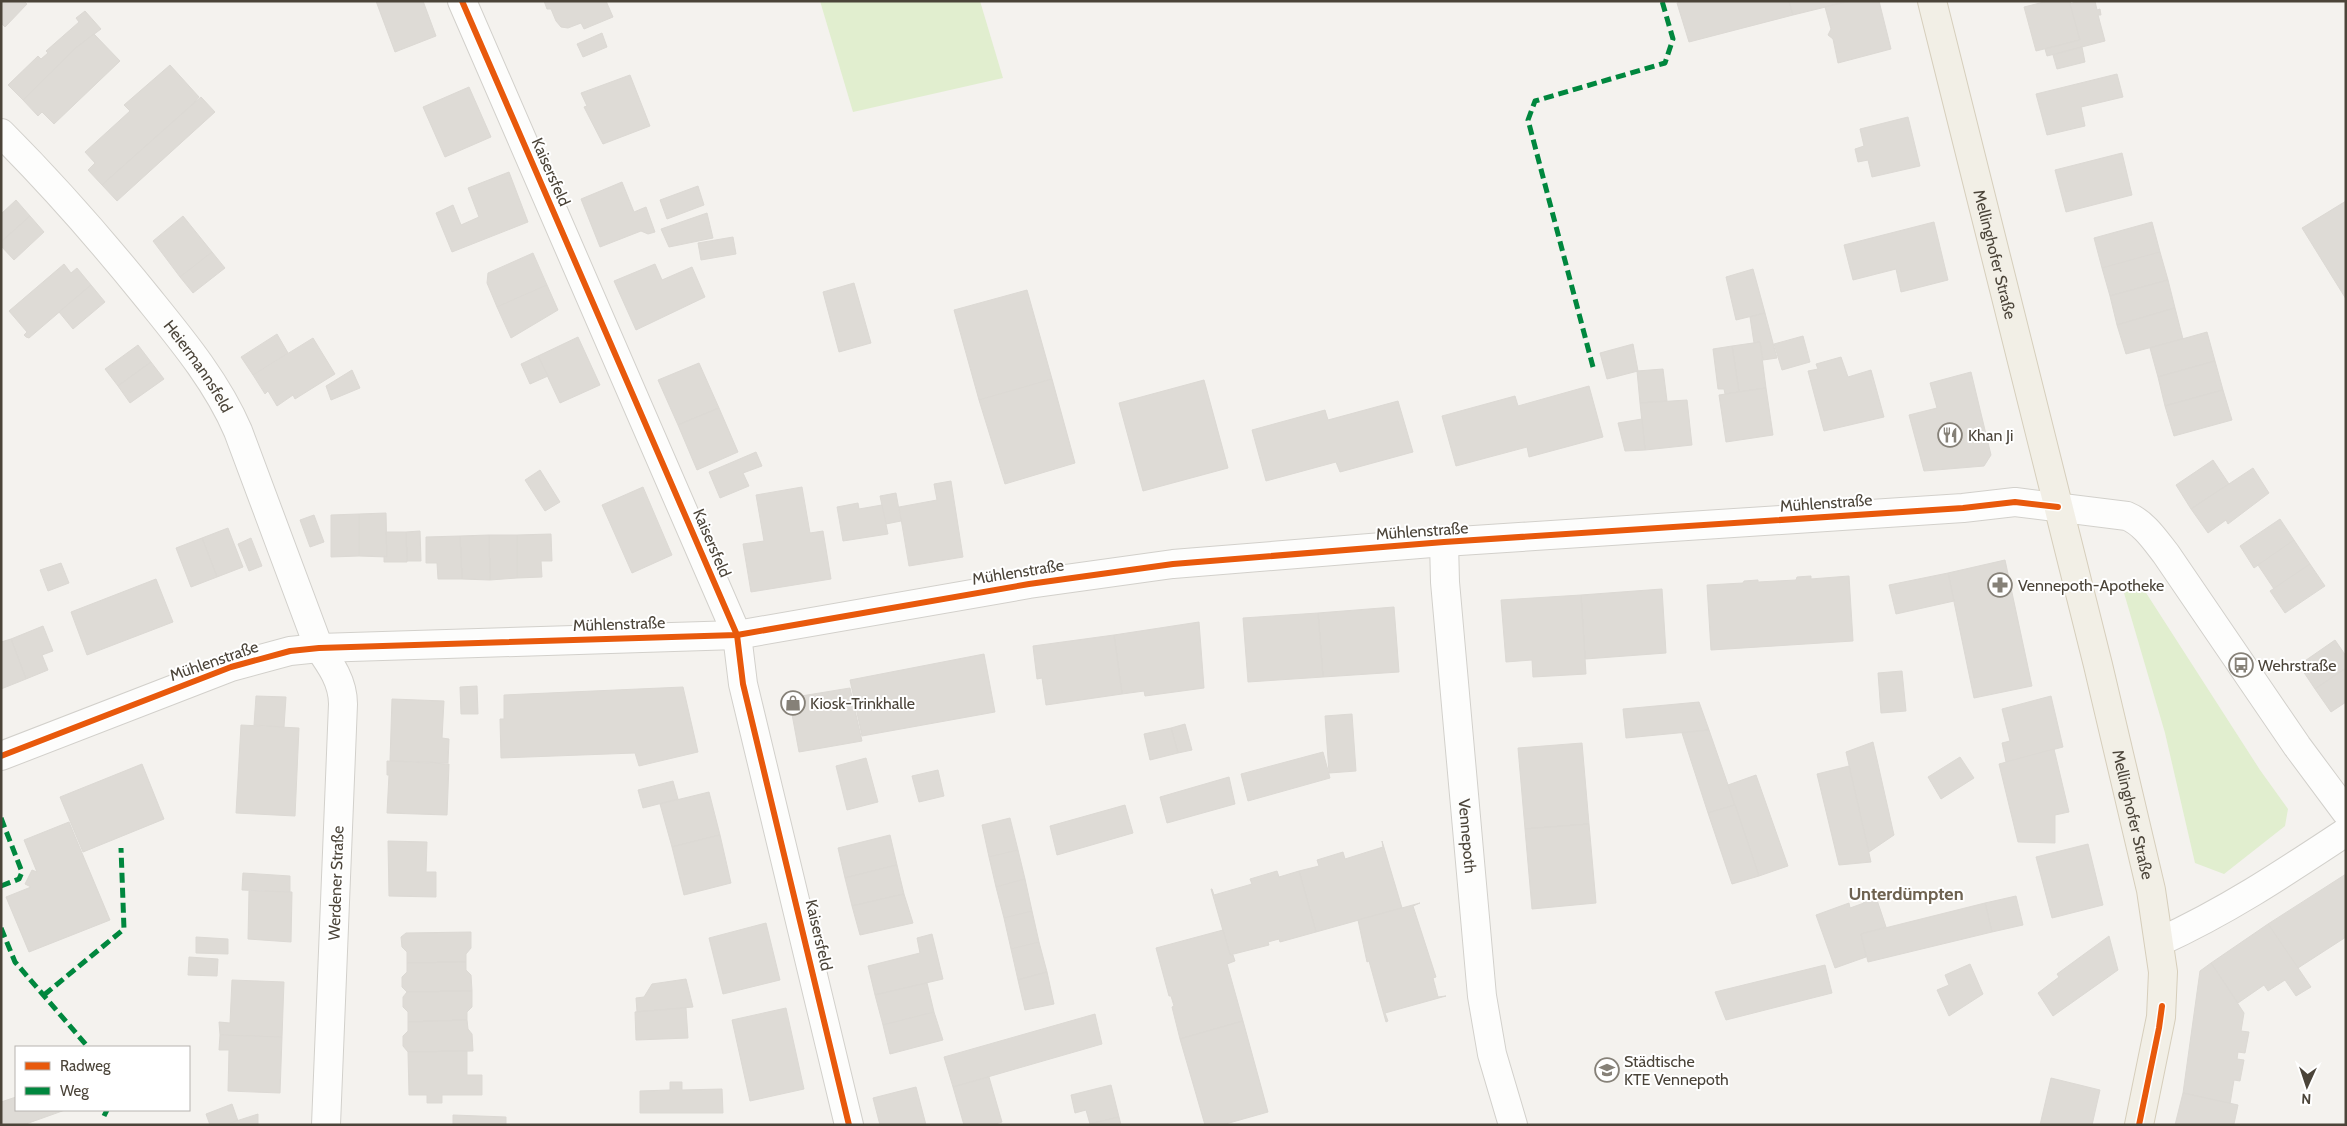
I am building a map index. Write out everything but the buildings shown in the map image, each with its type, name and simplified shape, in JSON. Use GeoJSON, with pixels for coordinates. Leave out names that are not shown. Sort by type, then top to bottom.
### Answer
{"type":"FeatureCollection","features":[{"type":"Feature","properties":{"kind":"main road","name":"Mellinghofer Straße"},"geometry":{"type":"LineString","coordinates":[[1932,1],[2151,890],[2163,972],[2161,1018],[2139,1125]]}},
{"type":"Feature","properties":{"kind":"street","name":"Kaisersfeld"},"geometry":{"type":"LineString","coordinates":[[462,1],[737,635],[743,684],[849,1125]]}},
{"type":"Feature","properties":{"kind":"street","name":"Heiermannsfeld"},"geometry":{"type":"LineString","coordinates":[[1,133],[128,274],[190,351],[222,399],[238,431],[319,648]]}},
{"type":"Feature","properties":{"kind":"street","name":"Mühlenstraße"},"geometry":{"type":"LineString","coordinates":[[1,756],[230,667],[290,652],[319,648],[737,635],[898,605],[1136,568],[1211,560],[1444,542],[1963,508],[2015,502],[2058,507]]}},
{"type":"Feature","properties":{"kind":"street"},"geometry":{"type":"LineString","coordinates":[[2058,507],[2127,516],[2136,520],[2144,527],[2166,554],[2297,746],[2346,812]]}},
{"type":"Feature","properties":{"kind":"street","name":"Vennepoth"},"geometry":{"type":"LineString","coordinates":[[1444,542],[1445,582],[1482,996],[1492,1054],[1513,1125]]}},
{"type":"Feature","properties":{"kind":"street","name":"Werdener Straße"},"geometry":{"type":"LineString","coordinates":[[319,648],[334,670],[341,687],[343,704],[326,1125]]}},
{"type":"Feature","properties":{"kind":"street"},"geometry":{"type":"LineString","coordinates":[[2159,942],[2196,925],[2246,898],[2346,832]]}},
{"type":"Feature","properties":{"kind":"green space"},"geometry":{"type":"Polygon","coordinates":[[[820,1],[980,1],[1003,78],[853,112],[820,1]]]}},
{"type":"Feature","properties":{"kind":"green space"},"geometry":{"type":"Polygon","coordinates":[[[2141,585],[2260,770],[2288,809],[2285,826],[2224,874],[2195,863],[2165,733],[2124,593],[2141,585]]]}},
{"type":"Feature","properties":{"kind":"marked path"},"geometry":{"type":"LineString","coordinates":[[1593,367],[1528,120],[1535,101],[1665,63],[1673,39],[1662,1]]}},
{"type":"Feature","properties":{"kind":"marked path"},"geometry":{"type":"LineString","coordinates":[[1,818],[22,872],[19,879],[1,886]]}},
{"type":"Feature","properties":{"kind":"marked path"},"geometry":{"type":"LineString","coordinates":[[44,995],[124,929],[121,848]]}},
{"type":"Feature","properties":{"kind":"marked path"},"geometry":{"type":"LineString","coordinates":[[1,928],[15,962],[87,1046]]}},
{"type":"Feature","properties":{"kind":"marked path"},"geometry":{"type":"LineString","coordinates":[[104,1116],[106,1111]]}},
{"type":"Feature","properties":{"kind":"cycle path"},"geometry":{"type":"LineString","coordinates":[[462,1],[737,635],[743,684],[849,1125]]}},
{"type":"Feature","properties":{"kind":"cycle path"},"geometry":{"type":"LineString","coordinates":[[1,756],[231,667],[290,651],[319,648],[737,635],[1029,584],[1173,564],[1444,542],[1963,508],[2015,502],[2058,507]]}},
{"type":"Feature","properties":{"kind":"cycle path"},"geometry":{"type":"LineString","coordinates":[[2139,1125],[2162,1006]]}},
{"type":"Feature","properties":{"kind":"place","name":"Khan Ji"},"geometry":{"type":"Point","coordinates":[1950,435]}},
{"type":"Feature","properties":{"kind":"place","name":"Vennepoth-Apotheke"},"geometry":{"type":"Point","coordinates":[2000,585]}},
{"type":"Feature","properties":{"kind":"place","name":"Wehrstraße"},"geometry":{"type":"Point","coordinates":[2241,665]}},
{"type":"Feature","properties":{"kind":"place","name":"Kiosk-Trinkhalle"},"geometry":{"type":"Point","coordinates":[793,703]}},
{"type":"Feature","properties":{"kind":"place","name":"Städtische KTE Vennepoth"},"geometry":{"type":"Point","coordinates":[1607,1070]}},
{"type":"Feature","properties":{"kind":"district","name":"Unterdümpten"},"geometry":{"type":"Point","coordinates":[1906,894]}}]}
